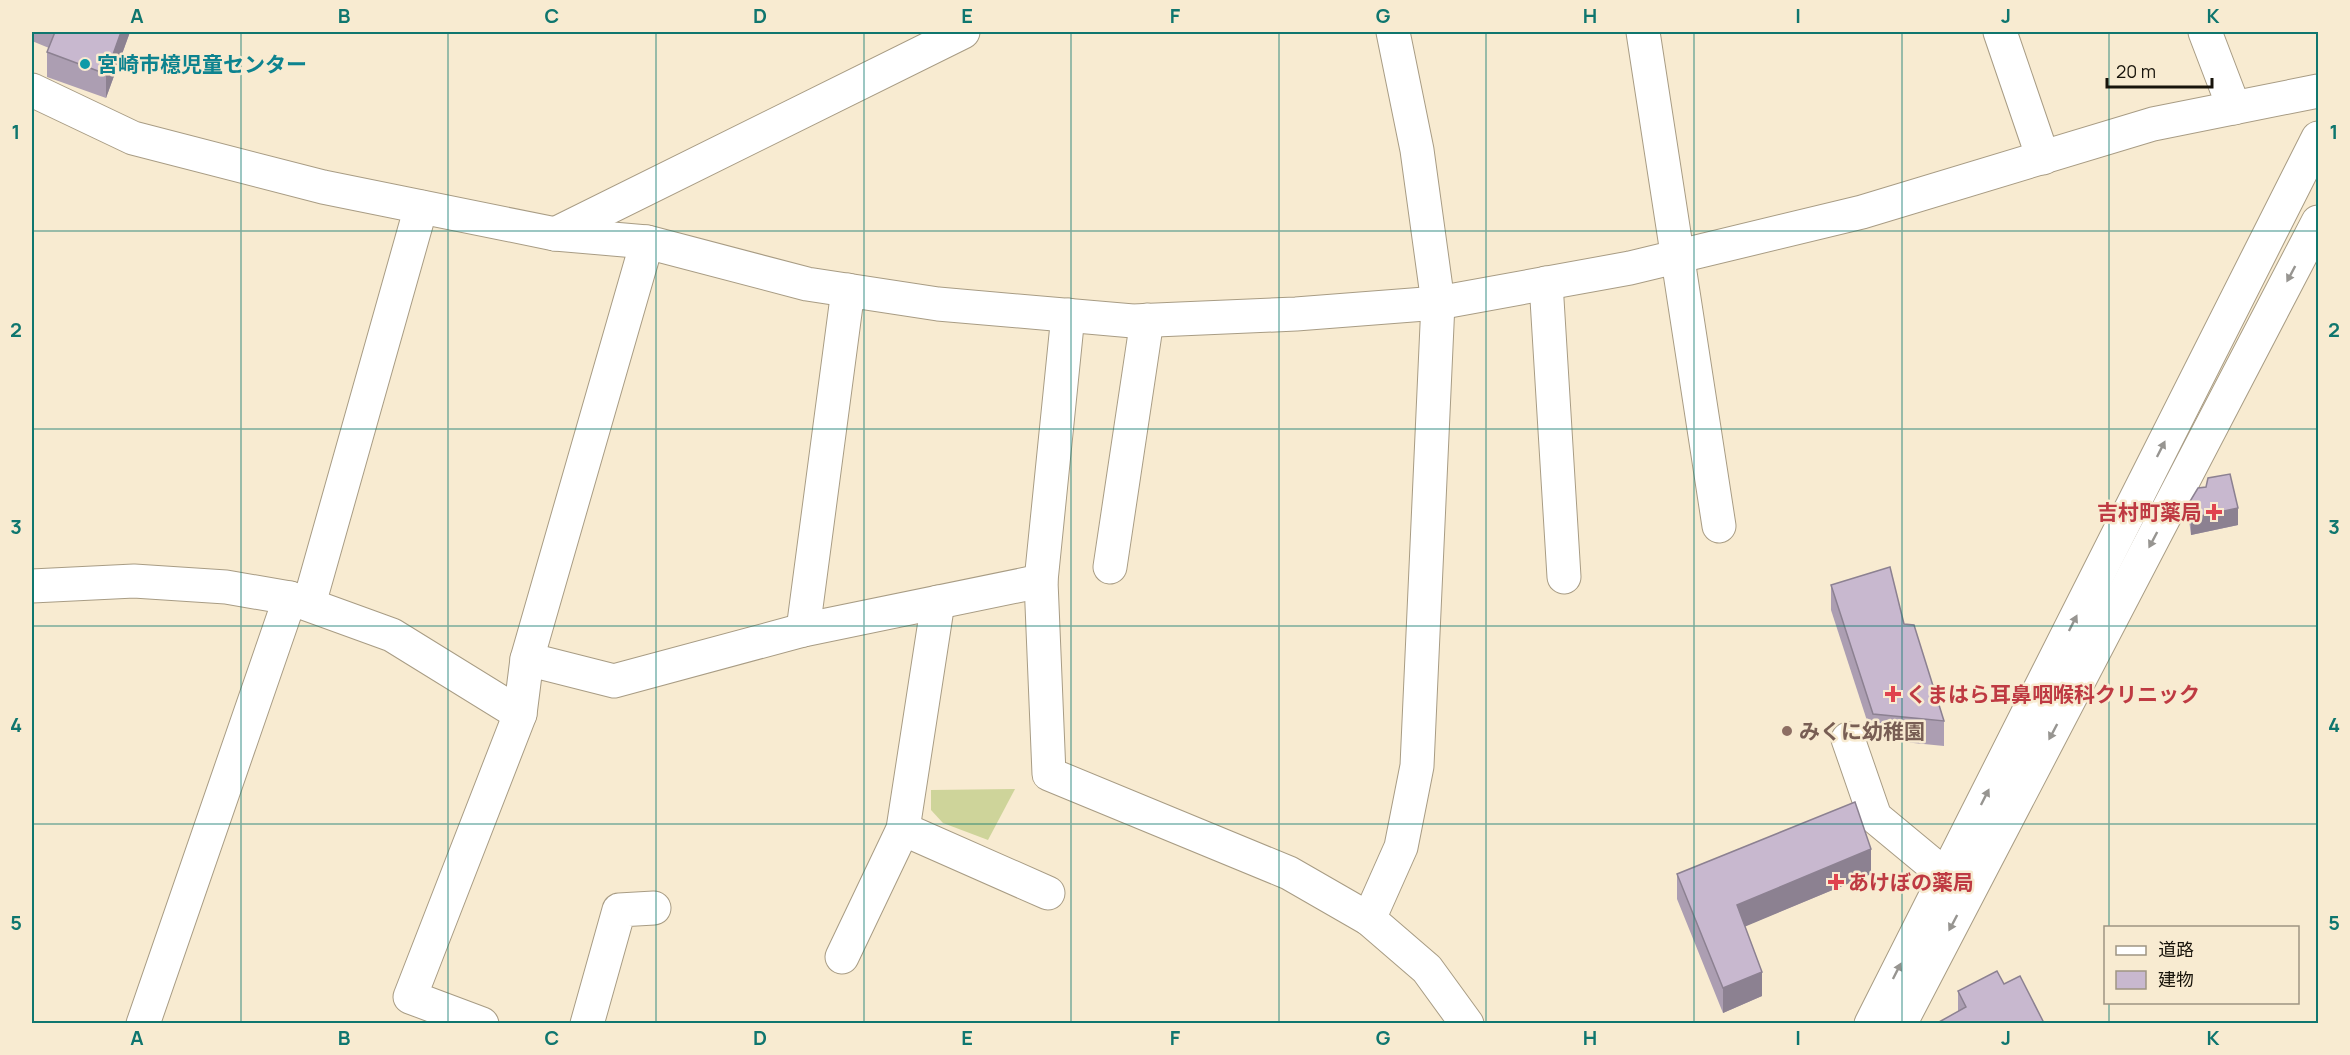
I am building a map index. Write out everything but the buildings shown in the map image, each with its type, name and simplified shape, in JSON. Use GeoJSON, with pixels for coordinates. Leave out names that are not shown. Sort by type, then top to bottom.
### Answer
{"type":"FeatureCollection","features":[{"type":"Feature","properties":{"kind":"street"},"geometry":{"type":"LineString","coordinates":[[555,234],[963,32]]}},
{"type":"Feature","properties":{"kind":"street"},"geometry":{"type":"LineString","coordinates":[[1370,919],[1401,848],[1417,766],[1438,303],[1417,150],[1393,32]]}},
{"type":"Feature","properties":{"kind":"street"},"geometry":{"type":"LineString","coordinates":[[1643,32],[1719,526]]}},
{"type":"Feature","properties":{"kind":"street"},"geometry":{"type":"LineString","coordinates":[[2000,32],[2043,158]]}},
{"type":"Feature","properties":{"kind":"street"},"geometry":{"type":"LineString","coordinates":[[2205,32],[2234,108]]}},
{"type":"Feature","properties":{"kind":"street"},"geometry":{"type":"LineString","coordinates":[[32,90],[133,138],[323,188],[555,234],[647,242],[807,284],[938,304],[1148,320],[1296,314],[1438,303],[1546,283],[1677,256],[1862,212],[2153,124],[2319,91]]}},
{"type":"Feature","properties":{"kind":"street"},"geometry":{"type":"LineString","coordinates":[[1871,1023],[2319,138]]}},
{"type":"Feature","properties":{"kind":"street"},"geometry":{"type":"LineString","coordinates":[[143,1023],[300,601],[421,207]]}},
{"type":"Feature","properties":{"kind":"street"},"geometry":{"type":"LineString","coordinates":[[1900,1023],[2319,222]]}},
{"type":"Feature","properties":{"kind":"street"},"geometry":{"type":"LineString","coordinates":[[482,1023],[410,997],[519,714],[527,659],[647,242]]}},
{"type":"Feature","properties":{"kind":"street"},"geometry":{"type":"LineString","coordinates":[[1546,283],[1564,577]]}},
{"type":"Feature","properties":{"kind":"street"},"geometry":{"type":"LineString","coordinates":[[803,630],[848,290]]}},
{"type":"Feature","properties":{"kind":"street"},"geometry":{"type":"LineString","coordinates":[[1068,315],[1041,581],[1048,774],[1289,873],[1370,919],[1427,969],[1467,1023]]}},
{"type":"Feature","properties":{"kind":"street"},"geometry":{"type":"LineString","coordinates":[[1110,567],[1148,320]]}},
{"type":"Feature","properties":{"kind":"street"},"geometry":{"type":"LineString","coordinates":[[32,586],[134,581],[226,587],[300,601],[392,635],[519,714]]}},
{"type":"Feature","properties":{"kind":"street"},"geometry":{"type":"LineString","coordinates":[[527,659],[614,681],[803,630],[1041,581]]}},
{"type":"Feature","properties":{"kind":"street"},"geometry":{"type":"LineString","coordinates":[[842,957],[903,829],[938,602]]}},
{"type":"Feature","properties":{"kind":"street"},"geometry":{"type":"LineString","coordinates":[[1848,739],[1875,817],[1946,875]]}},
{"type":"Feature","properties":{"kind":"street"},"geometry":{"type":"LineString","coordinates":[[903,829],[1048,893]]}},
{"type":"Feature","properties":{"kind":"street"},"geometry":{"type":"LineString","coordinates":[[587,1023],[619,910],[654,908]]}},
{"type":"Feature","properties":{"kind":"green space"},"geometry":{"type":"Polygon","coordinates":[[[1015,789],[988,840],[943,823],[931,810],[931,790],[1015,789]]]}},
{"type":"Feature","properties":{"kind":"place","name":"宮崎市檍児童センター"},"geometry":{"type":"Point","coordinates":[85,64]}},
{"type":"Feature","properties":{"kind":"place","name":"吉村町薬局"},"geometry":{"type":"Point","coordinates":[2214,512]}},
{"type":"Feature","properties":{"kind":"place","name":"くまはら耳鼻咽喉科クリニック"},"geometry":{"type":"Point","coordinates":[1893,694]}},
{"type":"Feature","properties":{"kind":"place","name":"みくに幼稚園"},"geometry":{"type":"Point","coordinates":[1787,731]}},
{"type":"Feature","properties":{"kind":"place","name":"あけぼの薬局"},"geometry":{"type":"Point","coordinates":[1836,882]}}]}
